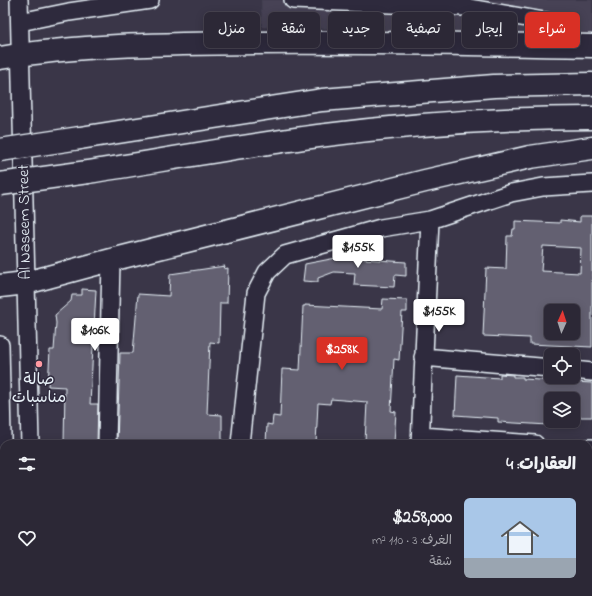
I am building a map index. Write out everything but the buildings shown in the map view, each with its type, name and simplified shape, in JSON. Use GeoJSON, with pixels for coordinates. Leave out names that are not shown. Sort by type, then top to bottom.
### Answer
{"type":"FeatureCollection","features":[{"type":"Feature","properties":{"kind":"highway"},"geometry":{"type":"LineString","coordinates":[[0,58],[78,48],[161,44],[358,42],[525,45]]}},
{"type":"Feature","properties":{"kind":"highway"},"geometry":{"type":"LineString","coordinates":[[580,46],[592,46]]}},
{"type":"Feature","properties":{"kind":"highway"},"geometry":{"type":"LineString","coordinates":[[0,150],[322,100],[494,86],[592,84]]}},
{"type":"Feature","properties":{"kind":"highway"},"geometry":{"type":"LineString","coordinates":[[0,184],[88,172],[318,136],[409,126],[551,118],[592,118]]}},
{"type":"Feature","properties":{"kind":"highway"},"geometry":{"type":"LineString","coordinates":[[0,286],[26,283],[111,260],[425,181],[530,157],[592,148]]}},
{"type":"Feature","properties":{"kind":"street","name":"Al Naseem Street"},"geometry":{"type":"LineString","coordinates":[[19,0],[30,440]]}},
{"type":"Feature","properties":{"kind":"street"},"geometry":{"type":"LineString","coordinates":[[20,22],[69,12],[150,0]]}},
{"type":"Feature","properties":{"kind":"street"},"geometry":{"type":"LineString","coordinates":[[293,0],[354,1],[464,7],[525,18]]}},
{"type":"Feature","properties":{"kind":"street"},"geometry":{"type":"LineString","coordinates":[[240,440],[256,292],[267,272],[285,256],[382,228],[430,220],[511,193],[543,187],[592,184]]}},
{"type":"Feature","properties":{"kind":"street"},"geometry":{"type":"LineString","coordinates":[[420,440],[430,220]]}},
{"type":"Feature","properties":{"kind":"street"},"geometry":{"type":"LineString","coordinates":[[108,440],[111,260]]}},
{"type":"Feature","properties":{"kind":"street"},"geometry":{"type":"LineString","coordinates":[[0,345],[2,440]]}},
{"type":"Feature","properties":{"kind":"street"},"geometry":{"type":"LineString","coordinates":[[423,357],[544,367]]}},
{"type":"Feature","properties":{"kind":"street"},"geometry":{"type":"LineString","coordinates":[[580,371],[592,372]]}},
{"type":"Feature","properties":{"kind":"shaded area"},"geometry":{"type":"Polygon","coordinates":[[[261,0],[592,0],[592,36],[580,36],[580,12],[525,12],[525,34],[517,34],[517,12],[462,12],[462,32],[454,32],[454,12],[392,12],[392,31],[384,30],[384,12],[328,12],[328,29],[320,29],[320,12],[268,12],[268,27],[262,27],[261,0]]]}},
{"type":"Feature","properties":{"kind":"place","name":"صالة مناسبات"},"geometry":{"type":"Point","coordinates":[39,364]}}]}
